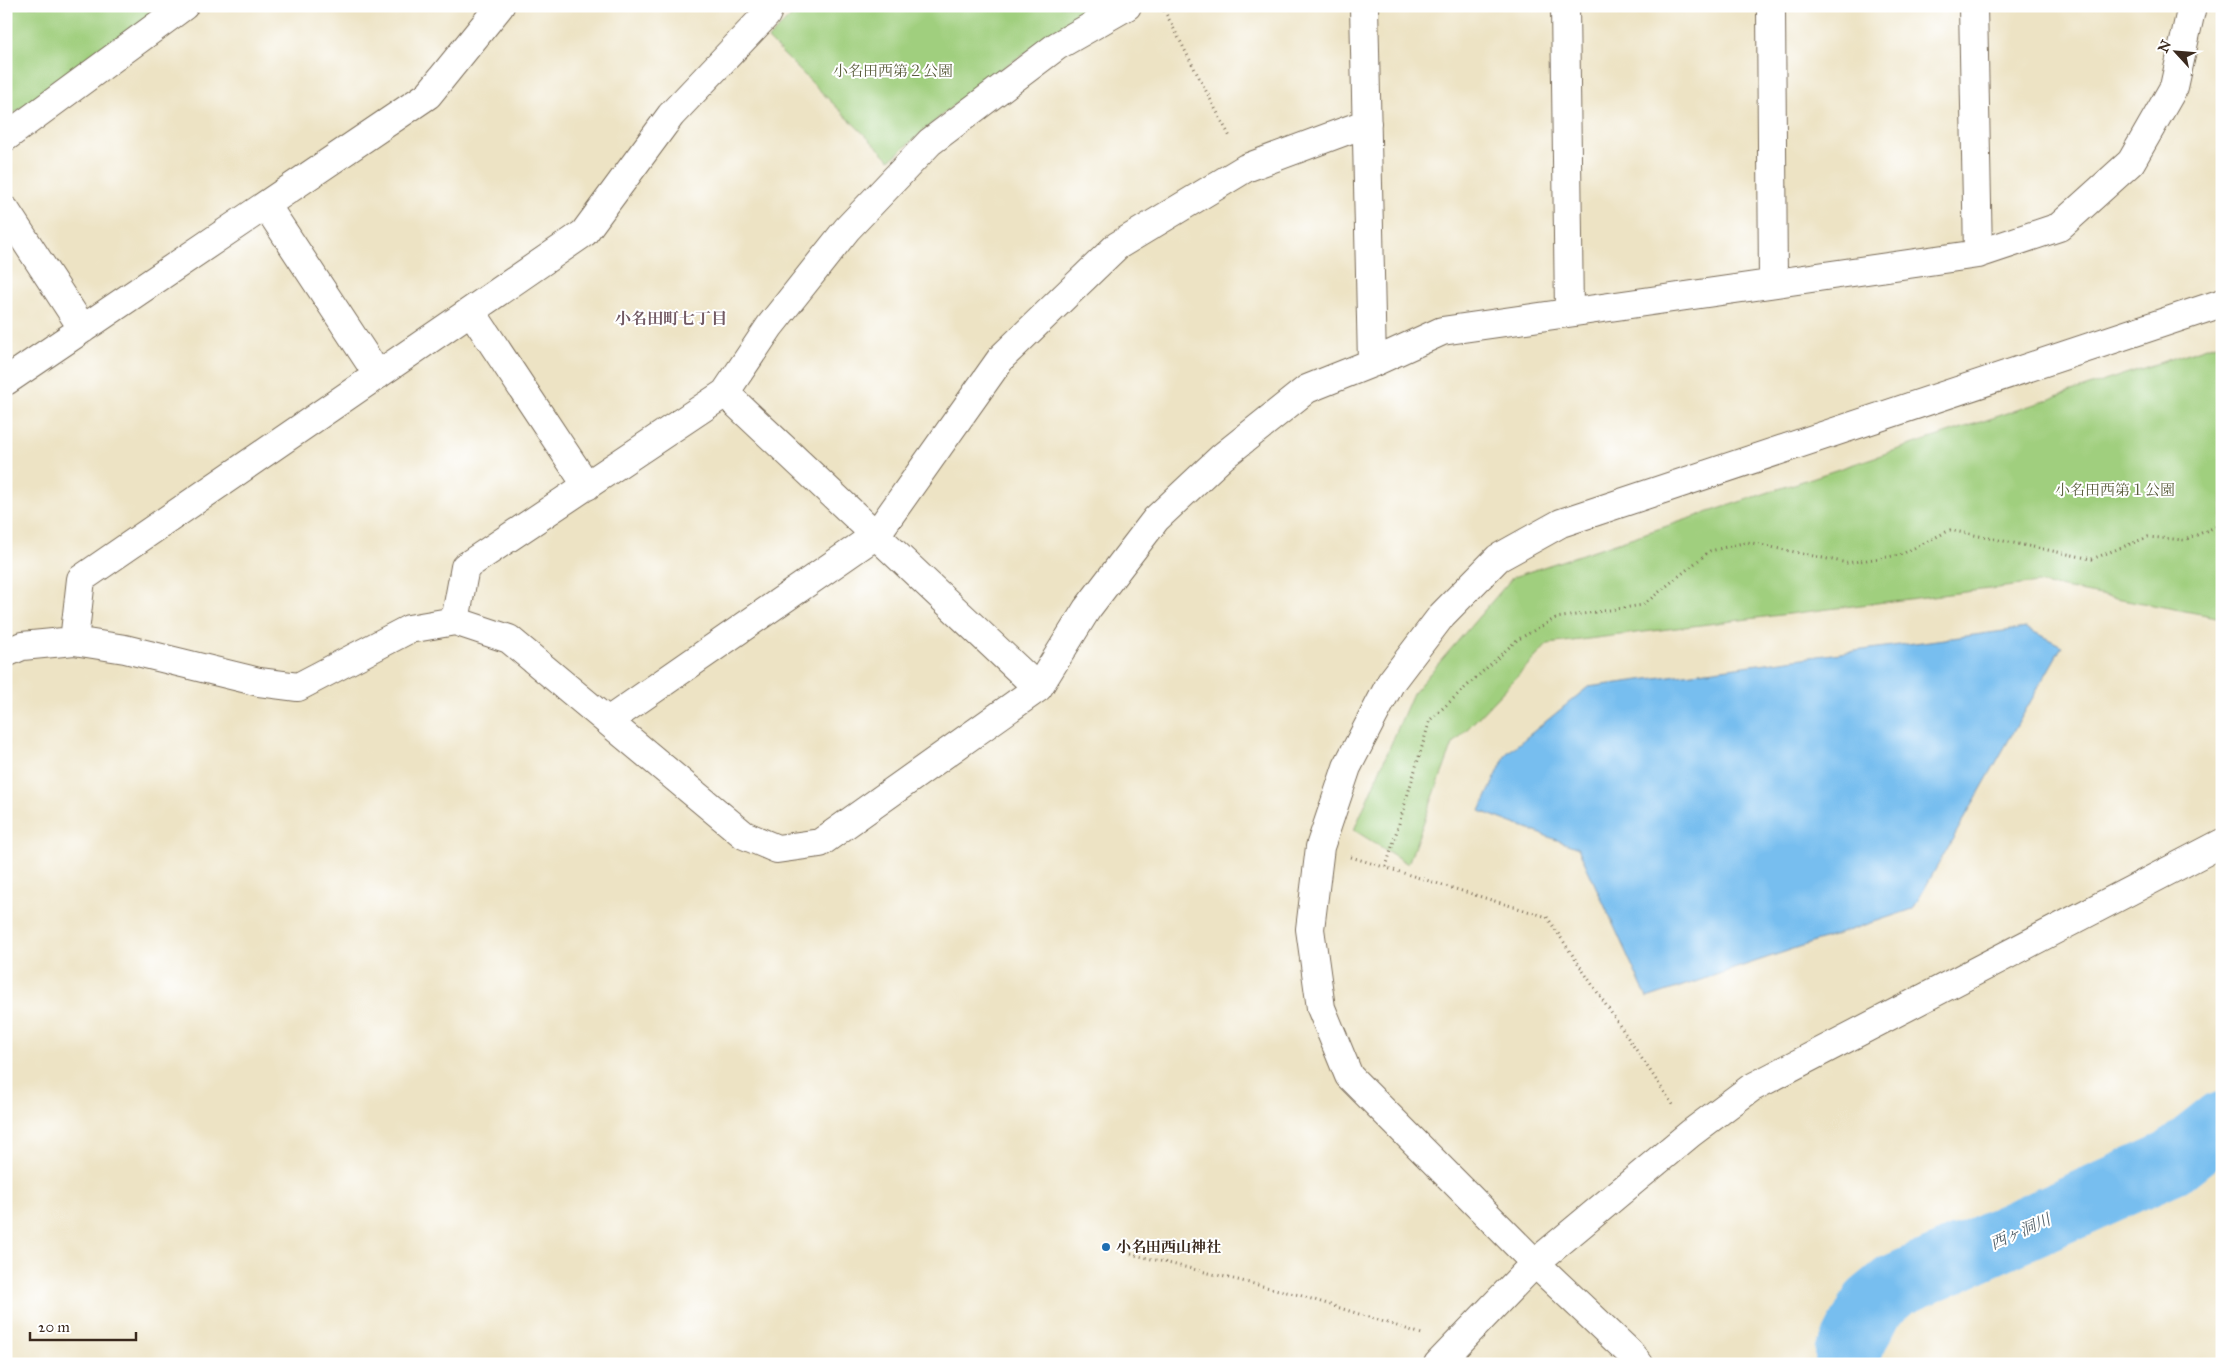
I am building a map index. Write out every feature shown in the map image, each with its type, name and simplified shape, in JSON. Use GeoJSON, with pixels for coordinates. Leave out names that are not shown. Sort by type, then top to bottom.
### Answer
{"type":"FeatureCollection","features":[{"type":"Feature","properties":{"kind":"street"},"geometry":{"type":"LineString","coordinates":[[6,137],[184,6]]}},
{"type":"Feature","properties":{"kind":"street"},"geometry":{"type":"LineString","coordinates":[[6,381],[428,95],[500,6]]}},
{"type":"Feature","properties":{"kind":"street"},"geometry":{"type":"LineString","coordinates":[[74,641],[81,579],[584,233],[671,115],[766,15],[770,6]]}},
{"type":"Feature","properties":{"kind":"street"},"geometry":{"type":"LineString","coordinates":[[455,621],[466,567],[725,393],[770,326],[847,229],[930,142],[1057,46],[1127,6]]}},
{"type":"Feature","properties":{"kind":"street"},"geometry":{"type":"LineString","coordinates":[[1364,6],[1372,363]]}},
{"type":"Feature","properties":{"kind":"street"},"geometry":{"type":"LineString","coordinates":[[1565,6],[1569,312]]}},
{"type":"Feature","properties":{"kind":"street"},"geometry":{"type":"LineString","coordinates":[[1771,6],[1774,283]]}},
{"type":"Feature","properties":{"kind":"street"},"geometry":{"type":"LineString","coordinates":[[1973,6],[1978,254]]}},
{"type":"Feature","properties":{"kind":"street"},"geometry":{"type":"LineString","coordinates":[[6,653],[22,646],[74,641],[126,649],[259,682],[298,687],[409,629],[455,621],[509,639],[744,835],[777,849],[820,843],[1038,688],[1087,609],[1156,519],[1222,457],[1308,389],[1372,363],[1442,330],[1978,254],[2059,228],[2131,162],[2174,87],[2192,6]]}},
{"type":"Feature","properties":{"kind":"street"},"geometry":{"type":"LineString","coordinates":[[608,721],[876,535],[1002,357],[1116,246],[1246,168],[1367,123]]}},
{"type":"Feature","properties":{"kind":"street"},"geometry":{"type":"LineString","coordinates":[[266,205],[378,375]]}},
{"type":"Feature","properties":{"kind":"street"},"geometry":{"type":"LineString","coordinates":[[6,211],[84,329]]}},
{"type":"Feature","properties":{"kind":"street"},"geometry":{"type":"LineString","coordinates":[[1639,1364],[1348,1076],[1321,1008],[1310,929],[1320,847],[1347,768],[1391,682],[1442,615],[1498,558],[1561,523],[2222,302]]}},
{"type":"Feature","properties":{"kind":"street"},"geometry":{"type":"LineString","coordinates":[[471,311],[586,486]]}},
{"type":"Feature","properties":{"kind":"street"},"geometry":{"type":"LineString","coordinates":[[725,393],[1038,688]]}},
{"type":"Feature","properties":{"kind":"street"},"geometry":{"type":"LineString","coordinates":[[1447,1354],[1535,1263],[1691,1133],[1751,1088],[2222,842]]}},
{"type":"Feature","properties":{"kind":"path"},"geometry":{"type":"LineString","coordinates":[[1162,6],[1246,168]]}},
{"type":"Feature","properties":{"kind":"path"},"geometry":{"type":"LineString","coordinates":[[1386,867],[1430,720],[1517,640],[1556,618],[1643,604],[1710,551],[1747,542],[1848,563],[1900,555],[1950,530],[2092,559],[2148,537],[2185,540],[2222,524]]}},
{"type":"Feature","properties":{"kind":"path"},"geometry":{"type":"LineString","coordinates":[[1320,847],[1547,916],[1691,1133]]}},
{"type":"Feature","properties":{"kind":"path"},"geometry":{"type":"LineString","coordinates":[[1130,1254],[1299,1295],[1447,1354]]}},
{"type":"Feature","properties":{"kind":"green space"},"geometry":{"type":"Polygon","coordinates":[[[6,6],[165,6],[6,119],[6,6]]]}},
{"type":"Feature","properties":{"kind":"green space","name":"小名田西第２公園"},"geometry":{"type":"Polygon","coordinates":[[[801,6],[1080,6],[1082,17],[980,82],[890,160],[768,39],[801,6]]]}},
{"type":"Feature","properties":{"kind":"green space","name":"小名田西第１公園"},"geometry":{"type":"Polygon","coordinates":[[[2222,342],[2222,618],[2037,583],[1548,644],[1453,744],[1408,864],[1354,830],[1413,693],[1513,577],[2222,342]]]}},
{"type":"Feature","properties":{"kind":"water"},"geometry":{"type":"Polygon","coordinates":[[[2026,628],[2062,646],[1913,909],[1647,998],[1578,848],[1480,811],[1506,754],[1588,687],[2026,628]]]}},
{"type":"Feature","properties":{"kind":"waterway","name":"西ヶ洞川"},"geometry":{"type":"LineString","coordinates":[[1847,1364],[1847,1355],[1872,1305],[1895,1286],[2173,1162],[2222,1123]]}},
{"type":"Feature","properties":{"kind":"place","name":"小名田西山神社"},"geometry":{"type":"Point","coordinates":[1106,1247]}},
{"type":"Feature","properties":{"kind":"district","name":"小名田町七丁目"},"geometry":{"type":"Point","coordinates":[671,318]}}]}
